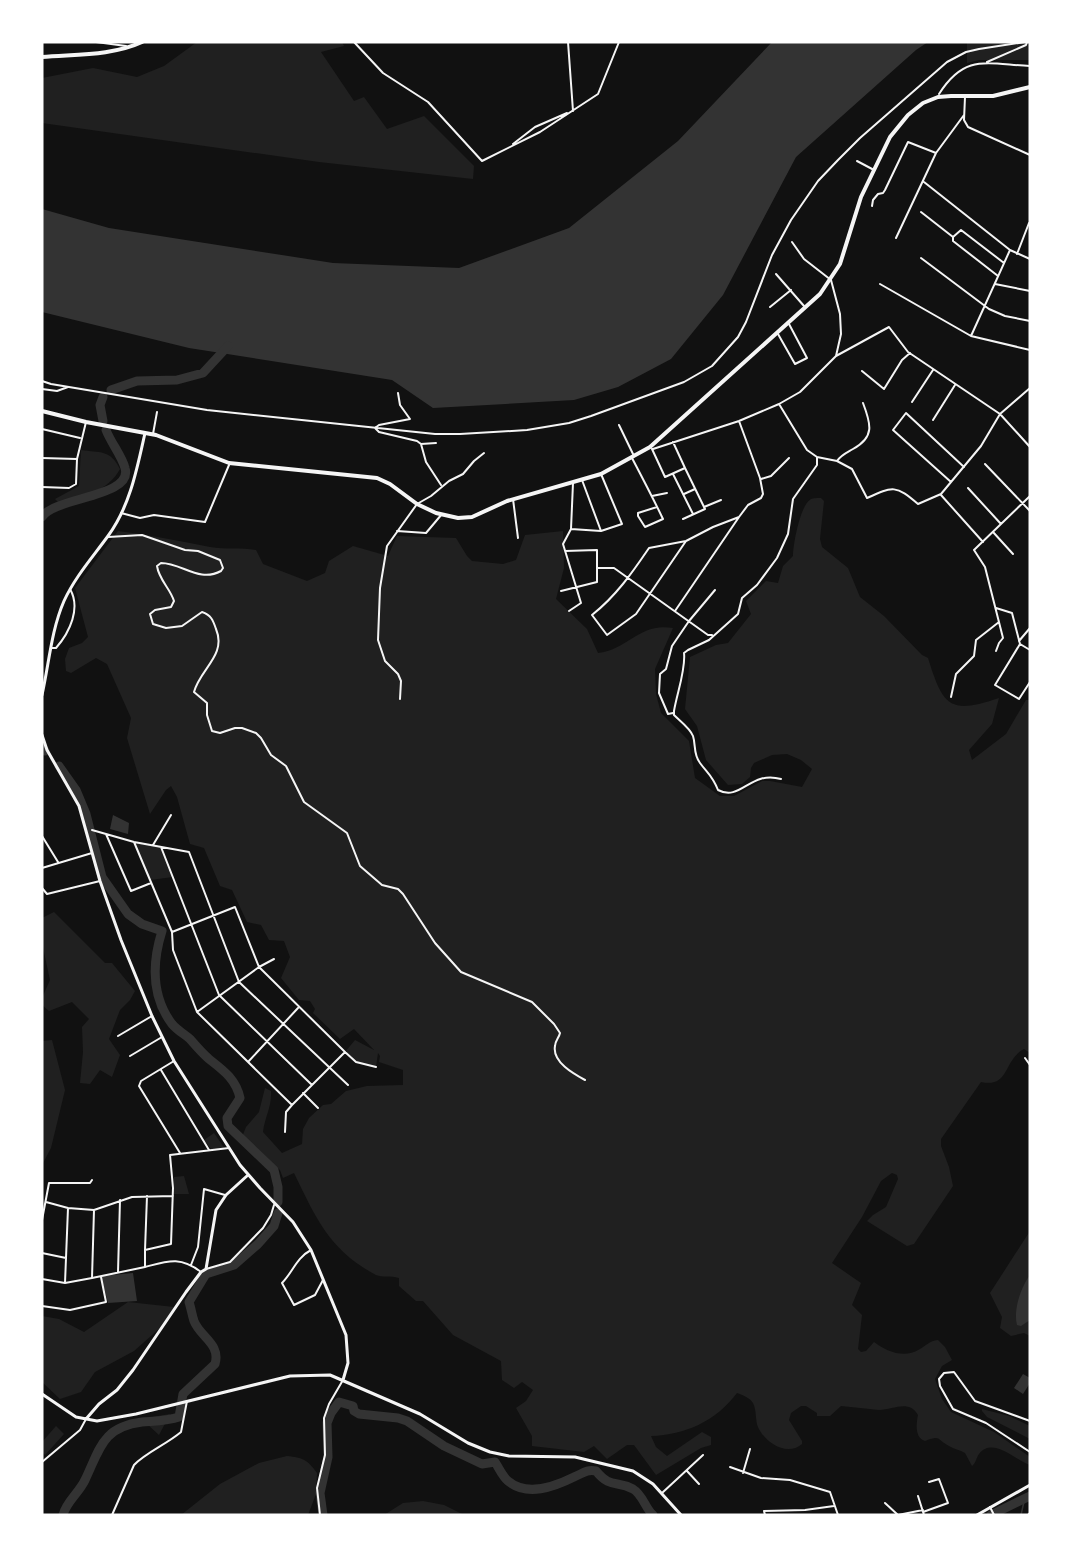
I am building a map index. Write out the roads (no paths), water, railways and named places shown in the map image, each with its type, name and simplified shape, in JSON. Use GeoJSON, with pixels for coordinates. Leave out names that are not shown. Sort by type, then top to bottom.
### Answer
{"type":"FeatureCollection","features":[{"type":"Feature","properties":{"kind":"main road"},"geometry":{"type":"LineString","coordinates":[[42,57],[100,52],[129,47],[142,42]]}},
{"type":"Feature","properties":{"kind":"main road"},"geometry":{"type":"LineString","coordinates":[[42,411],[86,422],[153,434],[229,462],[377,477],[417,504],[458,518],[472,517],[513,499],[601,474],[652,448],[806,309],[831,280],[842,257],[861,197],[893,132],[912,111],[923,103],[938,98],[1001,95],[1030,87]]}},
{"type":"Feature","properties":{"kind":"street"},"geometry":{"type":"LineString","coordinates":[[96,42],[129,47]]}},
{"type":"Feature","properties":{"kind":"street"},"geometry":{"type":"LineString","coordinates":[[354,42],[383,73],[428,102],[482,161],[540,132],[598,94],[619,42]]}},
{"type":"Feature","properties":{"kind":"street"},"geometry":{"type":"LineString","coordinates":[[568,42],[573,110]]}},
{"type":"Feature","properties":{"kind":"street"},"geometry":{"type":"LineString","coordinates":[[984,64],[1026,45],[1026,42]]}},
{"type":"Feature","properties":{"kind":"street"},"geometry":{"type":"LineString","coordinates":[[42,381],[207,410],[375,428],[460,434],[551,427],[591,416],[684,382],[712,366],[738,337],[755,302],[772,255],[791,220],[818,181],[838,160],[947,62],[966,52],[1026,42]]}},
{"type":"Feature","properties":{"kind":"street"},"geometry":{"type":"LineString","coordinates":[[939,94],[956,73],[967,65],[1030,66]]}},
{"type":"Feature","properties":{"kind":"street"},"geometry":{"type":"LineString","coordinates":[[965,96],[965,122],[971,129],[1030,155]]}},
{"type":"Feature","properties":{"kind":"street"},"geometry":{"type":"LineString","coordinates":[[509,148],[535,127],[573,110]]}},
{"type":"Feature","properties":{"kind":"street"},"geometry":{"type":"LineString","coordinates":[[896,238],[936,153],[964,115]]}},
{"type":"Feature","properties":{"kind":"street"},"geometry":{"type":"LineString","coordinates":[[872,206],[878,194],[883,194],[908,142],[936,153]]}},
{"type":"Feature","properties":{"kind":"street"},"geometry":{"type":"LineString","coordinates":[[857,161],[874,170]]}},
{"type":"Feature","properties":{"kind":"street"},"geometry":{"type":"LineString","coordinates":[[923,182],[1010,250],[1030,259]]}},
{"type":"Feature","properties":{"kind":"street"},"geometry":{"type":"LineString","coordinates":[[921,212],[953,237],[953,241],[998,276]]}},
{"type":"Feature","properties":{"kind":"street"},"geometry":{"type":"LineString","coordinates":[[1017,254],[1029,224]]}},
{"type":"Feature","properties":{"kind":"street"},"geometry":{"type":"LineString","coordinates":[[953,237],[961,230],[1004,263]]}},
{"type":"Feature","properties":{"kind":"street"},"geometry":{"type":"LineString","coordinates":[[792,242],[804,259],[831,280],[840,314],[841,334],[836,356]]}},
{"type":"Feature","properties":{"kind":"street"},"geometry":{"type":"LineString","coordinates":[[971,336],[1010,250]]}},
{"type":"Feature","properties":{"kind":"street"},"geometry":{"type":"LineString","coordinates":[[921,258],[985,306],[1005,316],[1030,321]]}},
{"type":"Feature","properties":{"kind":"street"},"geometry":{"type":"LineString","coordinates":[[776,274],[806,309]]}},
{"type":"Feature","properties":{"kind":"street"},"geometry":{"type":"LineString","coordinates":[[880,284],[971,336],[1030,350]]}},
{"type":"Feature","properties":{"kind":"street"},"geometry":{"type":"LineString","coordinates":[[995,284],[1030,291]]}},
{"type":"Feature","properties":{"kind":"street"},"geometry":{"type":"LineString","coordinates":[[770,307],[791,290]]}},
{"type":"Feature","properties":{"kind":"street"},"geometry":{"type":"LineString","coordinates":[[778,334],[795,364],[807,358],[789,324]]}},
{"type":"Feature","properties":{"kind":"street"},"geometry":{"type":"LineString","coordinates":[[685,468],[665,477],[652,448],[739,421],[779,404],[800,392],[836,356],[889,327],[910,353],[999,414],[1030,447]]}},
{"type":"Feature","properties":{"kind":"street"},"geometry":{"type":"LineString","coordinates":[[862,371],[884,389],[902,360],[910,353]]}},
{"type":"Feature","properties":{"kind":"street"},"geometry":{"type":"LineString","coordinates":[[912,402],[933,370]]}},
{"type":"Feature","properties":{"kind":"street"},"geometry":{"type":"LineString","coordinates":[[933,420],[955,385]]}},
{"type":"Feature","properties":{"kind":"street"},"geometry":{"type":"LineString","coordinates":[[42,389],[57,391],[71,387]]}},
{"type":"Feature","properties":{"kind":"street"},"geometry":{"type":"LineString","coordinates":[[779,404],[807,450],[817,457],[837,461],[852,469],[867,498],[894,488],[918,504],[941,494],[981,446],[999,414],[1030,388]]}},
{"type":"Feature","properties":{"kind":"street"},"geometry":{"type":"LineString","coordinates":[[375,428],[379,425],[410,419],[400,405],[398,393]]}},
{"type":"Feature","properties":{"kind":"street"},"geometry":{"type":"LineString","coordinates":[[837,461],[841,456],[861,445],[867,438],[871,424],[863,403]]}},
{"type":"Feature","properties":{"kind":"street"},"geometry":{"type":"LineString","coordinates":[[153,434],[157,412]]}},
{"type":"Feature","properties":{"kind":"street"},"geometry":{"type":"LineString","coordinates":[[951,482],[893,430],[906,413],[964,467]]}},
{"type":"Feature","properties":{"kind":"street"},"geometry":{"type":"LineString","coordinates":[[675,611],[739,517],[763,494],[761,479],[739,421]]}},
{"type":"Feature","properties":{"kind":"street"},"geometry":{"type":"LineString","coordinates":[[42,487],[69,488],[76,484],[77,459],[86,422]]}},
{"type":"Feature","properties":{"kind":"street"},"geometry":{"type":"LineString","coordinates":[[619,425],[663,519],[645,527],[638,513],[657,507]]}},
{"type":"Feature","properties":{"kind":"street"},"geometry":{"type":"LineString","coordinates":[[375,428],[379,432],[421,444],[436,443]]}},
{"type":"Feature","properties":{"kind":"street"},"geometry":{"type":"LineString","coordinates":[[42,429],[81,438]]}},
{"type":"Feature","properties":{"kind":"street"},"geometry":{"type":"LineString","coordinates":[[42,695],[59,615],[70,589],[88,561],[108,537],[121,513],[134,481],[145,433]]}},
{"type":"Feature","properties":{"kind":"street"},"geometry":{"type":"LineString","coordinates":[[1027,444],[1030,441]]}},
{"type":"Feature","properties":{"kind":"street"},"geometry":{"type":"LineString","coordinates":[[674,442],[704,507]]}},
{"type":"Feature","properties":{"kind":"street"},"geometry":{"type":"LineString","coordinates":[[421,444],[426,462],[441,486]]}},
{"type":"Feature","properties":{"kind":"street"},"geometry":{"type":"LineString","coordinates":[[400,699],[401,681],[386,661],[378,640],[383,557],[387,546],[417,504],[431,496],[441,486],[463,474],[484,453]]}},
{"type":"Feature","properties":{"kind":"street"},"geometry":{"type":"LineString","coordinates":[[674,713],[685,663],[684,653],[709,640],[738,614],[742,598],[757,585],[777,558],[788,534],[793,499],[817,465],[817,457]]}},
{"type":"Feature","properties":{"kind":"street"},"geometry":{"type":"LineString","coordinates":[[42,458],[77,459]]}},
{"type":"Feature","properties":{"kind":"street"},"geometry":{"type":"LineString","coordinates":[[761,479],[771,476],[789,458]]}},
{"type":"Feature","properties":{"kind":"street"},"geometry":{"type":"LineString","coordinates":[[121,513],[140,518],[154,515],[205,522],[229,462]]}},
{"type":"Feature","properties":{"kind":"street"},"geometry":{"type":"LineString","coordinates":[[986,464],[1030,511]]}},
{"type":"Feature","properties":{"kind":"street"},"geometry":{"type":"LineString","coordinates":[[673,473],[693,514]]}},
{"type":"Feature","properties":{"kind":"street"},"geometry":{"type":"LineString","coordinates":[[571,529],[601,531],[622,524],[601,474]]}},
{"type":"Feature","properties":{"kind":"street"},"geometry":{"type":"LineString","coordinates":[[582,480],[601,531]]}},
{"type":"Feature","properties":{"kind":"street"},"geometry":{"type":"LineString","coordinates":[[568,611],[581,603],[563,544],[571,529],[573,483]]}},
{"type":"Feature","properties":{"kind":"street"},"geometry":{"type":"LineString","coordinates":[[968,488],[1001,524]]}},
{"type":"Feature","properties":{"kind":"street"},"geometry":{"type":"LineString","coordinates":[[683,495],[695,489]]}},
{"type":"Feature","properties":{"kind":"street"},"geometry":{"type":"LineString","coordinates":[[652,496],[667,493]]}},
{"type":"Feature","properties":{"kind":"street"},"geometry":{"type":"LineString","coordinates":[[941,494],[983,542]]}},
{"type":"Feature","properties":{"kind":"street"},"geometry":{"type":"LineString","coordinates":[[996,651],[1004,638],[986,567],[974,550],[1030,496]]}},
{"type":"Feature","properties":{"kind":"street"},"geometry":{"type":"LineString","coordinates":[[513,499],[518,538]]}},
{"type":"Feature","properties":{"kind":"street"},"geometry":{"type":"LineString","coordinates":[[683,519],[721,500]]}},
{"type":"Feature","properties":{"kind":"street"},"geometry":{"type":"LineString","coordinates":[[397,531],[426,533],[442,514]]}},
{"type":"Feature","properties":{"kind":"street"},"geometry":{"type":"LineString","coordinates":[[686,541],[636,614],[607,635],[592,615],[610,601],[649,548],[686,541],[739,517]]}},
{"type":"Feature","properties":{"kind":"street"},"geometry":{"type":"LineString","coordinates":[[993,532],[1013,554]]}},
{"type":"Feature","properties":{"kind":"street"},"geometry":{"type":"LineString","coordinates":[[108,537],[142,535],[185,550],[198,551],[220,560],[223,564],[221,571],[213,574],[188,572],[168,562],[161,562],[157,566],[158,575],[172,594],[174,601],[171,608],[155,610],[150,614],[153,624],[166,628],[187,623],[202,612],[212,618],[219,638],[218,648],[211,664],[196,684],[194,692],[207,703],[207,715],[212,731],[220,733],[242,728],[251,730],[261,738],[271,755],[286,766],[304,802],[347,833],[360,866],[382,885],[398,889],[403,894],[435,943],[461,972],[532,1002],[560,1033],[555,1043],[555,1053],[569,1070],[585,1080]]}},
{"type":"Feature","properties":{"kind":"street"},"geometry":{"type":"LineString","coordinates":[[561,591],[597,582],[597,550],[565,551]]}},
{"type":"Feature","properties":{"kind":"street"},"geometry":{"type":"LineString","coordinates":[[597,568],[614,568],[708,635],[712,635]]}},
{"type":"Feature","properties":{"kind":"street"},"geometry":{"type":"LineString","coordinates":[[51,648],[56,648],[60,643],[71,622],[75,600],[70,589]]}},
{"type":"Feature","properties":{"kind":"street"},"geometry":{"type":"LineString","coordinates":[[674,713],[668,714],[659,693],[660,674],[668,665],[672,646],[715,590]]}},
{"type":"Feature","properties":{"kind":"street"},"geometry":{"type":"LineString","coordinates":[[996,608],[1012,613],[1020,643],[1030,650]]}},
{"type":"Feature","properties":{"kind":"street"},"geometry":{"type":"LineString","coordinates":[[951,697],[956,674],[974,656],[976,640],[999,622]]}},
{"type":"Feature","properties":{"kind":"street"},"geometry":{"type":"LineString","coordinates":[[1030,628],[995,685],[1019,699],[1030,681]]}},
{"type":"Feature","properties":{"kind":"street"},"geometry":{"type":"LineString","coordinates":[[674,713],[694,737],[696,754],[700,763],[710,773],[718,790],[730,794],[757,779],[770,776],[781,779]]}},
{"type":"Feature","properties":{"kind":"street"},"geometry":{"type":"LineString","coordinates":[[42,735],[47,750],[74,796],[86,829],[100,881],[132,968],[174,1061],[248,1175],[297,1227],[324,1278],[347,1340],[348,1363],[343,1380],[324,1418],[325,1455],[317,1488],[320,1515]]}},
{"type":"Feature","properties":{"kind":"street"},"geometry":{"type":"LineString","coordinates":[[153,845],[171,815]]}},
{"type":"Feature","properties":{"kind":"street"},"geometry":{"type":"LineString","coordinates":[[86,829],[134,842],[189,852],[239,982],[348,1085]]}},
{"type":"Feature","properties":{"kind":"street"},"geometry":{"type":"LineString","coordinates":[[106,834],[131,891],[152,883]]}},
{"type":"Feature","properties":{"kind":"street"},"geometry":{"type":"LineString","coordinates":[[42,836],[58,863]]}},
{"type":"Feature","properties":{"kind":"street"},"geometry":{"type":"LineString","coordinates":[[134,842],[172,932],[173,950],[197,1011],[292,1104]]}},
{"type":"Feature","properties":{"kind":"street"},"geometry":{"type":"LineString","coordinates":[[161,847],[219,995],[312,1084]]}},
{"type":"Feature","properties":{"kind":"street"},"geometry":{"type":"LineString","coordinates":[[42,868],[92,853]]}},
{"type":"Feature","properties":{"kind":"street"},"geometry":{"type":"LineString","coordinates":[[42,888],[47,894],[100,881]]}},
{"type":"Feature","properties":{"kind":"street"},"geometry":{"type":"LineString","coordinates":[[172,932],[235,907],[259,967],[298,1008],[356,1062],[376,1067]]}},
{"type":"Feature","properties":{"kind":"street"},"geometry":{"type":"LineString","coordinates":[[197,1011],[274,959]]}},
{"type":"Feature","properties":{"kind":"street"},"geometry":{"type":"LineString","coordinates":[[248,1062],[298,1008]]}},
{"type":"Feature","properties":{"kind":"street"},"geometry":{"type":"LineString","coordinates":[[118,1036],[152,1016]]}},
{"type":"Feature","properties":{"kind":"street"},"geometry":{"type":"LineString","coordinates":[[130,1056],[162,1036]]}},
{"type":"Feature","properties":{"kind":"street"},"geometry":{"type":"LineString","coordinates":[[285,1132],[286,1112],[292,1104],[345,1052]]}},
{"type":"Feature","properties":{"kind":"street"},"geometry":{"type":"LineString","coordinates":[[1025,1058],[1030,1065]]}},
{"type":"Feature","properties":{"kind":"street"},"geometry":{"type":"LineString","coordinates":[[174,1061],[141,1081],[139,1086],[180,1153]]}},
{"type":"Feature","properties":{"kind":"street"},"geometry":{"type":"LineString","coordinates":[[160,1070],[209,1150]]}},
{"type":"Feature","properties":{"kind":"street"},"geometry":{"type":"LineString","coordinates":[[303,1093],[318,1108]]}},
{"type":"Feature","properties":{"kind":"street"},"geometry":{"type":"LineString","coordinates":[[145,1250],[171,1244],[173,1196],[170,1155],[229,1148]]}},
{"type":"Feature","properties":{"kind":"street"},"geometry":{"type":"LineString","coordinates":[[206,1269],[214,1216],[218,1206],[226,1195],[248,1175]]}},
{"type":"Feature","properties":{"kind":"street"},"geometry":{"type":"LineString","coordinates":[[42,1220],[49,1183],[90,1183],[92,1180]]}},
{"type":"Feature","properties":{"kind":"street"},"geometry":{"type":"LineString","coordinates":[[191,1265],[198,1247],[204,1190],[226,1195]]}},
{"type":"Feature","properties":{"kind":"street"},"geometry":{"type":"LineString","coordinates":[[46,1202],[68,1208],[94,1210],[120,1200],[147,1196],[173,1196]]}},
{"type":"Feature","properties":{"kind":"street"},"geometry":{"type":"LineString","coordinates":[[145,1267],[147,1196]]}},
{"type":"Feature","properties":{"kind":"street"},"geometry":{"type":"LineString","coordinates":[[118,1273],[120,1200]]}},
{"type":"Feature","properties":{"kind":"street"},"geometry":{"type":"LineString","coordinates":[[42,1462],[80,1430],[99,1404],[117,1390],[201,1272],[230,1262],[263,1228],[275,1203]]}},
{"type":"Feature","properties":{"kind":"street"},"geometry":{"type":"LineString","coordinates":[[65,1283],[68,1208]]}},
{"type":"Feature","properties":{"kind":"street"},"geometry":{"type":"LineString","coordinates":[[92,1278],[94,1210]]}},
{"type":"Feature","properties":{"kind":"street"},"geometry":{"type":"LineString","coordinates":[[311,1250],[296,1261],[290,1275],[282,1283],[284,1288],[294,1305],[315,1295],[324,1278]]}},
{"type":"Feature","properties":{"kind":"street"},"geometry":{"type":"LineString","coordinates":[[42,1253],[66,1258]]}},
{"type":"Feature","properties":{"kind":"street"},"geometry":{"type":"LineString","coordinates":[[42,1279],[65,1283],[176,1260],[191,1265],[201,1272]]}},
{"type":"Feature","properties":{"kind":"street"},"geometry":{"type":"LineString","coordinates":[[42,1306],[70,1310],[106,1302],[101,1276]]}},
{"type":"Feature","properties":{"kind":"street"},"geometry":{"type":"LineString","coordinates":[[1030,1421],[975,1401],[954,1372],[947,1372],[941,1376],[940,1386],[953,1409],[986,1423],[1030,1452]]}},
{"type":"Feature","properties":{"kind":"street"},"geometry":{"type":"LineString","coordinates":[[42,1394],[76,1417],[97,1421],[290,1376],[324,1374],[420,1414],[482,1449],[509,1456],[574,1458],[633,1471],[643,1476],[662,1493],[681,1515]]}},
{"type":"Feature","properties":{"kind":"street"},"geometry":{"type":"LineString","coordinates":[[112,1515],[134,1465],[181,1432],[184,1402]]}},
{"type":"Feature","properties":{"kind":"street"},"geometry":{"type":"LineString","coordinates":[[743,1473],[750,1449]]}},
{"type":"Feature","properties":{"kind":"street"},"geometry":{"type":"LineString","coordinates":[[662,1493],[703,1455]]}},
{"type":"Feature","properties":{"kind":"street"},"geometry":{"type":"LineString","coordinates":[[730,1467],[761,1478],[790,1480],[830,1492],[838,1515]]}},
{"type":"Feature","properties":{"kind":"street"},"geometry":{"type":"LineString","coordinates":[[687,1471],[699,1484]]}},
{"type":"Feature","properties":{"kind":"street"},"geometry":{"type":"LineString","coordinates":[[885,1503],[898,1515],[924,1512],[948,1503],[939,1479],[928,1482]]}},
{"type":"Feature","properties":{"kind":"street"},"geometry":{"type":"LineString","coordinates":[[977,1515],[1030,1485]]}},
{"type":"Feature","properties":{"kind":"street"},"geometry":{"type":"LineString","coordinates":[[918,1496],[924,1512]]}},
{"type":"Feature","properties":{"kind":"street"},"geometry":{"type":"LineString","coordinates":[[765,1515],[764,1511],[805,1510],[834,1506]]}},
{"type":"Feature","properties":{"kind":"street"},"geometry":{"type":"LineString","coordinates":[[990,1508],[993,1514]]}},
{"type":"Feature","properties":{"kind":"waterway"},"geometry":{"type":"LineString","coordinates":[[111,390],[137,381],[177,380],[203,373],[228,346]]}},
{"type":"Feature","properties":{"kind":"waterway"},"geometry":{"type":"LineString","coordinates":[[103,397],[100,405],[103,421]]}},
{"type":"Feature","properties":{"kind":"waterway"},"geometry":{"type":"LineString","coordinates":[[42,517],[49,510],[61,505],[106,491],[118,485],[125,478],[124,463],[106,430]]}},
{"type":"Feature","properties":{"kind":"waterway"},"geometry":{"type":"LineString","coordinates":[[42,748],[45,751]]}},
{"type":"Feature","properties":{"kind":"waterway"},"geometry":{"type":"LineString","coordinates":[[59,766],[76,790],[86,814],[102,877],[128,914],[142,924],[162,931],[155,967],[160,1002],[172,1024],[224,1071],[235,1085],[240,1098],[227,1118],[228,1126],[274,1170],[278,1187],[278,1202]]}},
{"type":"Feature","properties":{"kind":"waterway"},"geometry":{"type":"LineString","coordinates":[[63,1515],[82,1485],[99,1449],[110,1434],[129,1425],[179,1417],[183,1394],[215,1364],[216,1357],[213,1346],[194,1321],[189,1302],[206,1274],[234,1265],[274,1226],[278,1213]]}},
{"type":"Feature","properties":{"kind":"waterway"},"geometry":{"type":"LineString","coordinates":[[323,1515],[320,1493],[328,1457],[327,1423],[339,1402],[353,1406],[354,1411],[359,1414],[407,1421],[444,1446],[482,1464],[495,1462],[508,1481],[524,1489],[541,1489],[587,1471],[596,1471],[610,1482],[633,1489],[653,1515]]}},
{"type":"Feature","properties":{"kind":"waterway"},"geometry":{"type":"LineString","coordinates":[[991,1515],[1030,1496]]}},
{"type":"Feature","properties":{"kind":"waterway"},"geometry":{"type":"LineString","coordinates":[[1021,1515],[1025,1497]]}}]}
